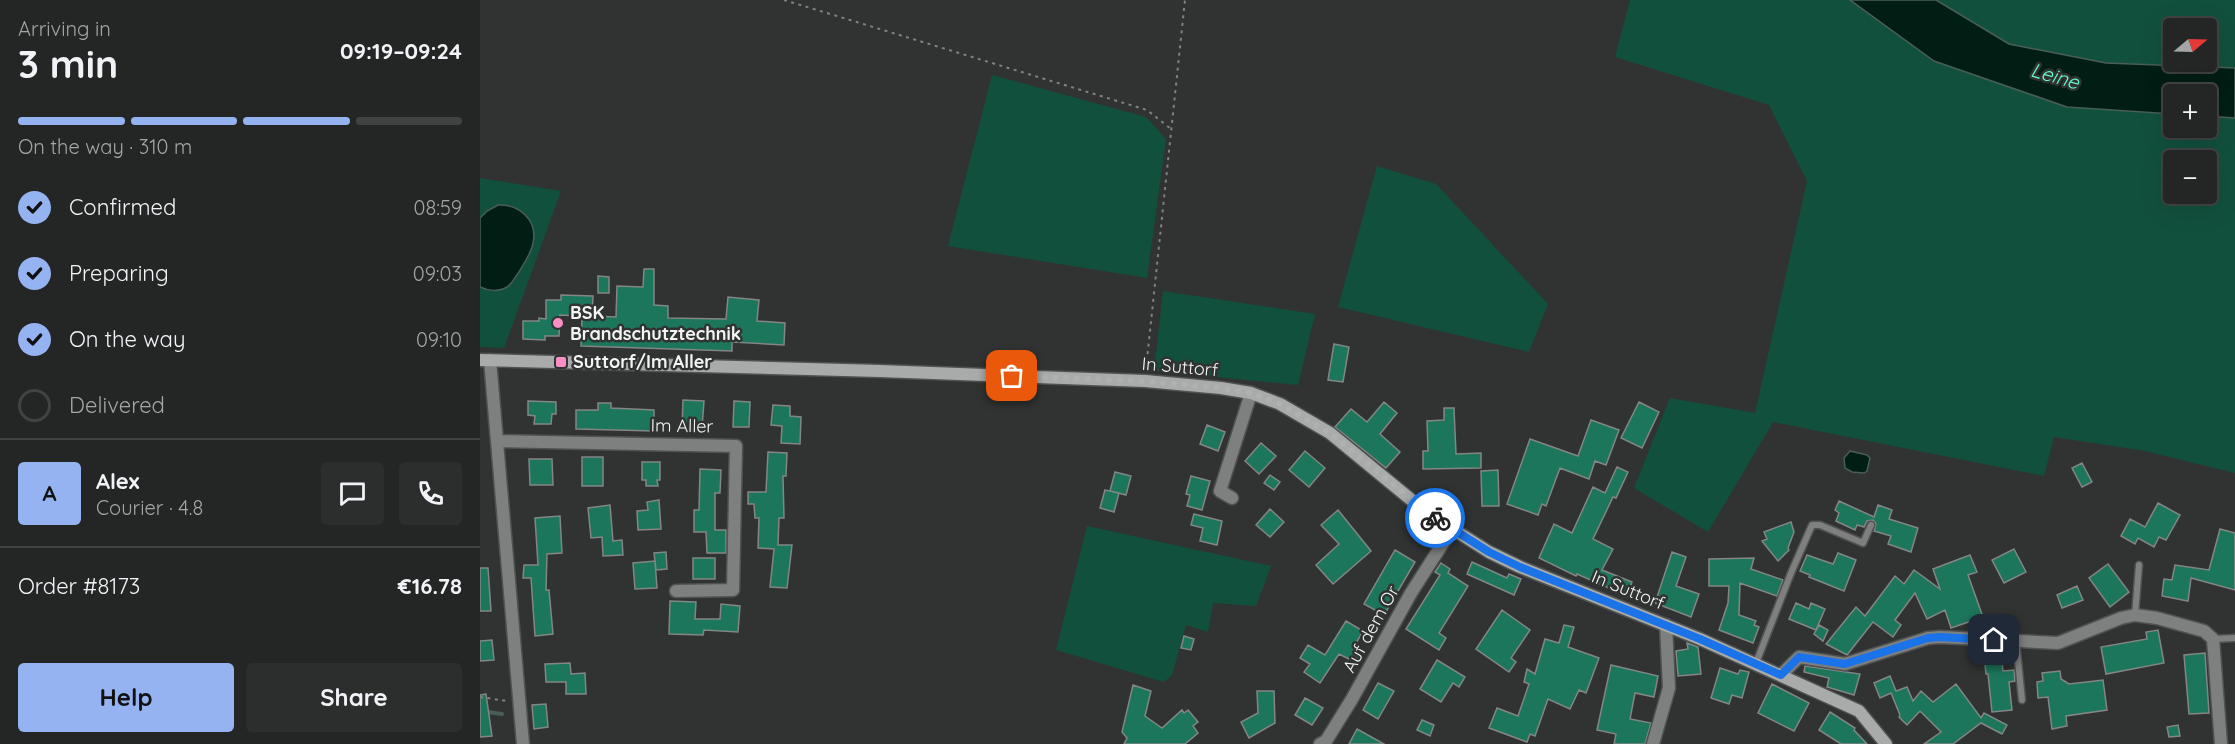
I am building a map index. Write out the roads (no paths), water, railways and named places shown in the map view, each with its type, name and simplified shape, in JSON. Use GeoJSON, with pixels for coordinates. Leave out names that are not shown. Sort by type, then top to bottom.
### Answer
{"type":"FeatureCollection","features":[{"type":"Feature","properties":{"kind":"main road","name":"In Suttorf"},"geometry":{"type":"LineString","coordinates":[[485,360],[1144,381],[1251,393],[1280,404],[1330,433],[1426,512],[1489,552],[1520,567],[1756,663],[1858,711],[1886,744]]}},
{"type":"Feature","properties":{"kind":"street"},"geometry":{"type":"LineString","coordinates":[[485,360],[498,441],[523,744]]}},
{"type":"Feature","properties":{"kind":"street"},"geometry":{"type":"LineString","coordinates":[[1232,498],[1220,491],[1251,393]]}},
{"type":"Feature","properties":{"kind":"street","name":"Im Aller"},"geometry":{"type":"LineString","coordinates":[[498,441],[736,446],[733,590],[676,591]]}},
{"type":"Feature","properties":{"kind":"street","name":"Auf dem Or"},"geometry":{"type":"LineString","coordinates":[[1320,744],[1326,741],[1352,699],[1411,593],[1452,530]]}},
{"type":"Feature","properties":{"kind":"street"},"geometry":{"type":"LineString","coordinates":[[1781,675],[1799,657],[1845,664],[1928,638],[1940,637],[2058,643],[2121,618],[2135,615],[2157,618],[2204,631],[2213,639],[2221,744]]}},
{"type":"Feature","properties":{"kind":"street"},"geometry":{"type":"LineString","coordinates":[[1653,744],[1669,688],[1666,625]]}},
{"type":"Feature","properties":{"kind":"lane"},"geometry":{"type":"LineString","coordinates":[[1756,663],[1810,528],[1816,524],[1820,525],[1863,543],[1871,525]]}},
{"type":"Feature","properties":{"kind":"lane"},"geometry":{"type":"LineString","coordinates":[[2135,615],[2139,565]]}},
{"type":"Feature","properties":{"kind":"lane"},"geometry":{"type":"LineString","coordinates":[[2213,639],[2235,638]]}},
{"type":"Feature","properties":{"kind":"lane"},"geometry":{"type":"LineString","coordinates":[[2016,641],[2022,700]]}},
{"type":"Feature","properties":{"kind":"water","name":"Leine"},"geometry":{"type":"Polygon","coordinates":[[[1850,0],[1936,0],[2009,44],[2106,63],[2163,65],[2163,72],[2217,72],[2217,67],[2235,68],[2235,118],[2217,117],[2217,84],[2163,84],[2163,113],[2067,107],[1934,61],[1850,0]]]}},
{"type":"Feature","properties":{"kind":"water"},"geometry":{"type":"Polygon","coordinates":[[[498,205],[513,207],[525,215],[533,227],[534,235],[529,255],[512,282],[504,289],[494,290],[480,287],[480,218],[498,205]]]}},
{"type":"Feature","properties":{"kind":"water"},"geometry":{"type":"Polygon","coordinates":[[[1850,451],[1867,455],[1870,458],[1867,471],[1852,472],[1845,468],[1844,458],[1850,451]]]}},
{"type":"Feature","properties":{"kind":"waterway"},"geometry":{"type":"LineString","coordinates":[[480,711],[502,714]]}},
{"type":"Feature","properties":{"kind":"place","name":"BSK Brandschutztechnik"},"geometry":{"type":"Point","coordinates":[558,323]}},
{"type":"Feature","properties":{"kind":"place","name":"Suttorf/Im Aller"},"geometry":{"type":"Point","coordinates":[561,362]}}]}
